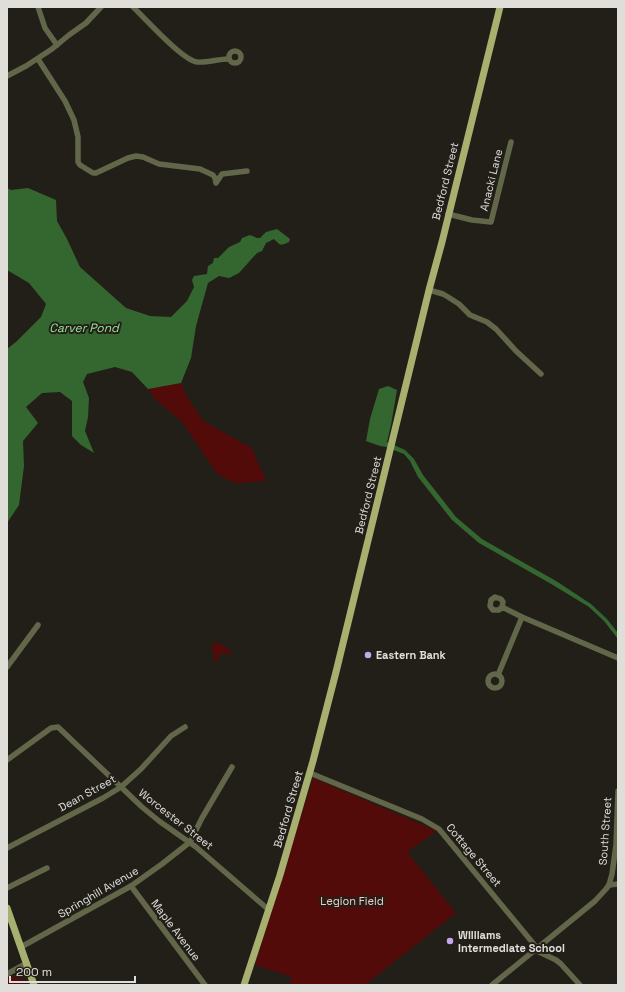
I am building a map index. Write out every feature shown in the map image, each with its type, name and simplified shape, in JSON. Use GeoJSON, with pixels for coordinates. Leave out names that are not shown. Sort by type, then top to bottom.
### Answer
{"type":"FeatureCollection","features":[{"type":"Feature","properties":{"kind":"main road","name":"Bedford Street"},"geometry":{"type":"LineString","coordinates":[[244,985],[269,910],[310,773],[500,7]]}},
{"type":"Feature","properties":{"kind":"main road"},"geometry":{"type":"LineString","coordinates":[[7,908],[34,985]]}},
{"type":"Feature","properties":{"kind":"street"},"geometry":{"type":"LineString","coordinates":[[38,7],[45,28],[57,45]]}},
{"type":"Feature","properties":{"kind":"street"},"geometry":{"type":"LineString","coordinates":[[7,76],[38,59],[86,23],[102,7]]}},
{"type":"Feature","properties":{"kind":"street"},"geometry":{"type":"LineString","coordinates":[[133,7],[190,59],[200,62],[228,59]]}},
{"type":"Feature","properties":{"kind":"street"},"geometry":{"type":"LineString","coordinates":[[38,59],[65,101],[74,120],[78,137],[78,162],[93,174],[128,158],[136,156],[159,164],[200,170],[213,174],[216,178],[216,183],[222,174],[247,171]]}},
{"type":"Feature","properties":{"kind":"street","name":"Anacki Lane"},"geometry":{"type":"LineString","coordinates":[[448,214],[472,220],[491,222],[511,142]]}},
{"type":"Feature","properties":{"kind":"street"},"geometry":{"type":"LineString","coordinates":[[429,290],[443,294],[459,304],[470,314],[490,324],[541,374]]}},
{"type":"Feature","properties":{"kind":"street"},"geometry":{"type":"LineString","coordinates":[[502,607],[618,658]]}},
{"type":"Feature","properties":{"kind":"street"},"geometry":{"type":"LineString","coordinates":[[498,674],[522,617]]}},
{"type":"Feature","properties":{"kind":"street"},"geometry":{"type":"LineString","coordinates":[[7,667],[38,625]]}},
{"type":"Feature","properties":{"kind":"street","name":"Dean Street"},"geometry":{"type":"LineString","coordinates":[[7,848],[103,798],[121,787],[141,769],[171,736],[185,727]]}},
{"type":"Feature","properties":{"kind":"street","name":"Worcester Street"},"geometry":{"type":"LineString","coordinates":[[7,760],[51,728],[60,728],[147,812],[200,850],[269,910]]}},
{"type":"Feature","properties":{"kind":"street","name":"Springhill Avenue"},"geometry":{"type":"LineString","coordinates":[[21,947],[131,886],[190,842],[202,818],[232,767]]}},
{"type":"Feature","properties":{"kind":"street","name":"Cottage Street"},"geometry":{"type":"LineString","coordinates":[[310,773],[422,819],[439,828],[536,949]]}},
{"type":"Feature","properties":{"kind":"street","name":"South Street"},"geometry":{"type":"LineString","coordinates":[[495,984],[595,901],[609,885],[616,845],[618,791]]}},
{"type":"Feature","properties":{"kind":"street"},"geometry":{"type":"LineString","coordinates":[[7,888],[47,868]]}},
{"type":"Feature","properties":{"kind":"street"},"geometry":{"type":"LineString","coordinates":[[613,868],[618,874]]}},
{"type":"Feature","properties":{"kind":"street"},"geometry":{"type":"LineString","coordinates":[[609,885],[618,884]]}},
{"type":"Feature","properties":{"kind":"street","name":"Maple Avenue"},"geometry":{"type":"LineString","coordinates":[[131,886],[205,985]]}},
{"type":"Feature","properties":{"kind":"street"},"geometry":{"type":"LineString","coordinates":[[536,949],[561,964],[580,985]]}},
{"type":"Feature","properties":{"kind":"street"},"geometry":{"type":"LineString","coordinates":[[7,974],[27,963]]}},
{"type":"Feature","properties":{"kind":"green space"},"geometry":{"type":"Polygon","coordinates":[[[181,383],[185,393],[203,421],[252,448],[266,481],[235,483],[217,474],[182,422],[154,398],[148,389],[181,383]]]}},
{"type":"Feature","properties":{"kind":"green space"},"geometry":{"type":"Polygon","coordinates":[[[216,643],[226,647],[231,656],[230,657],[228,653],[218,655],[219,662],[215,662],[211,644],[216,643]]]}},
{"type":"Feature","properties":{"kind":"green space","name":"Legion Field"},"geometry":{"type":"Polygon","coordinates":[[[313,778],[437,831],[407,852],[456,913],[365,985],[289,985],[292,977],[255,965],[313,778]]]}},
{"type":"Feature","properties":{"kind":"green space"},"geometry":{"type":"Polygon","coordinates":[[[10,976],[23,979],[26,985],[18,982],[13,985],[7,985],[7,977],[10,976]]]}},
{"type":"Feature","properties":{"kind":"water","name":"Carver Pond"},"geometry":{"type":"Polygon","coordinates":[[[7,188],[11,190],[28,188],[56,200],[57,221],[80,267],[126,308],[150,316],[171,317],[187,301],[194,287],[192,280],[194,276],[207,274],[208,266],[213,263],[214,258],[218,258],[229,247],[240,242],[242,238],[250,235],[260,238],[266,232],[277,229],[290,239],[289,242],[282,245],[274,239],[266,243],[262,251],[257,253],[239,273],[229,278],[219,276],[208,283],[196,326],[191,358],[181,383],[148,389],[132,372],[115,367],[87,374],[83,382],[89,398],[88,417],[85,431],[94,453],[81,445],[72,436],[72,401],[60,392],[42,393],[26,407],[38,423],[23,441],[24,466],[19,505],[7,523],[7,349],[41,317],[46,304],[29,283],[7,270],[7,188]]]}},
{"type":"Feature","properties":{"kind":"water"},"geometry":{"type":"Polygon","coordinates":[[[388,386],[397,390],[387,442],[405,450],[414,459],[423,475],[456,517],[482,539],[556,581],[591,604],[607,619],[618,633],[618,639],[604,621],[589,607],[479,543],[452,520],[418,477],[410,461],[404,454],[366,441],[370,419],[379,389],[388,386]]]}},
{"type":"Feature","properties":{"kind":"place","name":"Eastern Bank"},"geometry":{"type":"Point","coordinates":[368,655]}},
{"type":"Feature","properties":{"kind":"place","name":"Williams Intermediate School"},"geometry":{"type":"Point","coordinates":[450,941]}}]}
